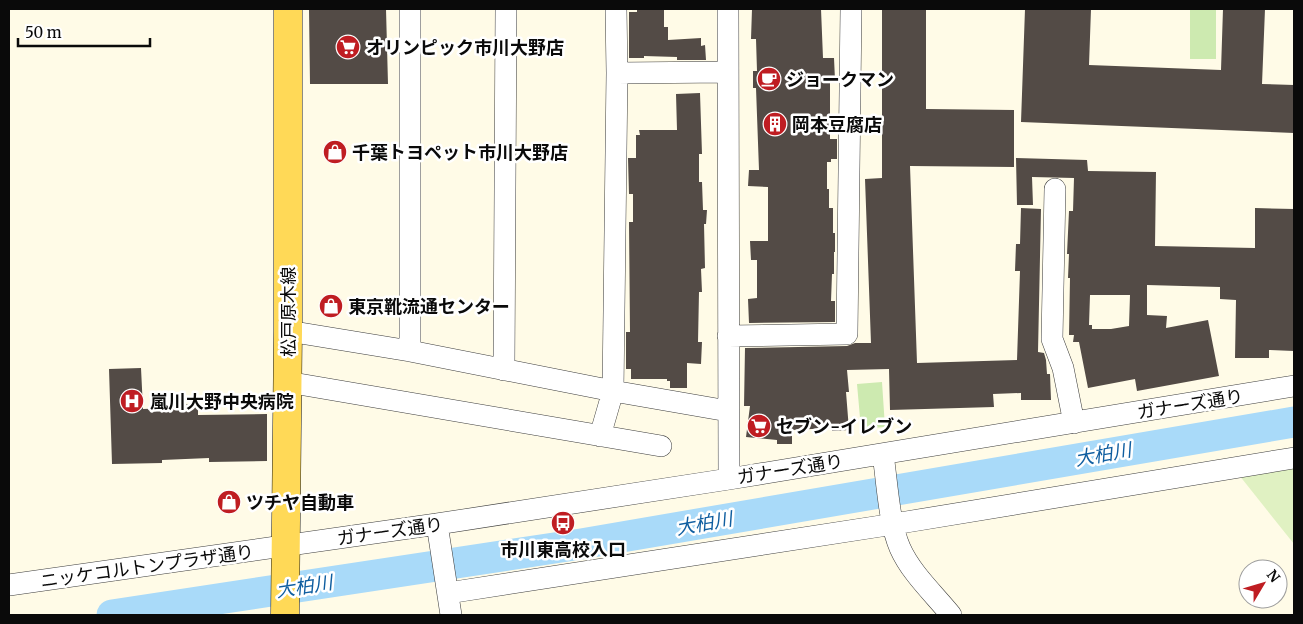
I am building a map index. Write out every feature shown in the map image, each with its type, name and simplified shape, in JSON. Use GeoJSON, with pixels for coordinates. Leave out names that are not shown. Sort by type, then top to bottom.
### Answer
{"type":"FeatureCollection","features":[{"type":"Feature","properties":{"kind":"main road","name":"松戸原木線"},"geometry":{"type":"LineString","coordinates":[[285,613],[288,331],[288,9]]}},
{"type":"Feature","properties":{"kind":"street"},"geometry":{"type":"LineString","coordinates":[[410,9],[410,351]]}},
{"type":"Feature","properties":{"kind":"street"},"geometry":{"type":"LineString","coordinates":[[504,370],[506,9]]}},
{"type":"Feature","properties":{"kind":"street"},"geometry":{"type":"LineString","coordinates":[[600,436],[613,391],[617,73],[616,9]]}},
{"type":"Feature","properties":{"kind":"street"},"geometry":{"type":"LineString","coordinates":[[728,9],[729,479]]}},
{"type":"Feature","properties":{"kind":"street"},"geometry":{"type":"LineString","coordinates":[[728,336],[847,334],[851,9]]}},
{"type":"Feature","properties":{"kind":"street"},"geometry":{"type":"LineString","coordinates":[[617,73],[728,72]]}},
{"type":"Feature","properties":{"kind":"street"},"geometry":{"type":"LineString","coordinates":[[1053,189],[1052,339],[1062,368],[1074,423]]}},
{"type":"Feature","properties":{"kind":"street"},"geometry":{"type":"LineString","coordinates":[[288,331],[410,351],[728,412]]}},
{"type":"Feature","properties":{"kind":"street"},"geometry":{"type":"LineString","coordinates":[[287,382],[661,446]]}},
{"type":"Feature","properties":{"kind":"street","name":"ガナーズ通り"},"geometry":{"type":"LineString","coordinates":[[285,555],[437,524],[729,479],[1294,386]]}},
{"type":"Feature","properties":{"kind":"street"},"geometry":{"type":"LineString","coordinates":[[883,454],[894,524],[900,547],[910,565],[951,615]]}},
{"type":"Feature","properties":{"kind":"street"},"geometry":{"type":"LineString","coordinates":[[448,593],[894,524],[1294,458]]}},
{"type":"Feature","properties":{"kind":"street"},"geometry":{"type":"LineString","coordinates":[[437,524],[451,615]]}},
{"type":"Feature","properties":{"kind":"street","name":"ニッケコルトンプラザ通り"},"geometry":{"type":"LineString","coordinates":[[9,585],[285,555]]}},
{"type":"Feature","properties":{"kind":"green space"},"geometry":{"type":"Polygon","coordinates":[[[1190,9],[1216,9],[1216,59],[1190,59],[1190,9]]]}},
{"type":"Feature","properties":{"kind":"green space"},"geometry":{"type":"Polygon","coordinates":[[[882,382],[885,427],[861,429],[857,384],[882,382]]]}},
{"type":"Feature","properties":{"kind":"green space"},"geometry":{"type":"Polygon","coordinates":[[[1294,463],[1294,544],[1239,475],[1294,463]]]}},
{"type":"Feature","properties":{"kind":"building","name":"オリンピック市川大野店"},"geometry":{"type":"Polygon","coordinates":[[[309,9],[386,9],[388,84],[310,84],[309,9]]]}},
{"type":"Feature","properties":{"kind":"building"},"geometry":{"type":"Polygon","coordinates":[[[637,9],[664,9],[664,27],[668,27],[668,40],[701,38],[701,46],[705,45],[706,60],[677,60],[677,57],[644,56],[644,58],[629,58],[629,12],[637,12],[637,9]]]}},
{"type":"Feature","properties":{"kind":"building"},"geometry":{"type":"Polygon","coordinates":[[[752,9],[821,9],[823,58],[834,58],[835,80],[830,80],[830,139],[837,139],[837,159],[831,159],[831,162],[827,162],[827,189],[829,189],[829,208],[833,208],[833,233],[835,233],[831,301],[835,301],[835,322],[749,323],[748,299],[757,298],[757,260],[751,260],[750,241],[768,241],[768,187],[748,186],[749,170],[759,170],[756,88],[753,88],[753,71],[757,71],[756,39],[751,39],[752,9]]]}},
{"type":"Feature","properties":{"kind":"building"},"geometry":{"type":"Polygon","coordinates":[[[882,9],[926,9],[926,109],[1014,110],[1014,167],[910,166],[917,363],[1017,360],[1020,271],[1015,271],[1016,244],[1020,244],[1021,208],[1041,209],[1038,352],[1044,353],[1047,374],[1050,374],[1051,400],[1021,400],[1021,393],[993,394],[994,407],[890,410],[889,369],[847,370],[849,392],[846,392],[849,430],[832,431],[832,428],[792,430],[792,444],[777,444],[777,440],[746,437],[750,406],[744,406],[745,348],[847,346],[855,343],[871,343],[865,179],[882,178],[882,9]]]}},
{"type":"Feature","properties":{"kind":"building"},"geometry":{"type":"Polygon","coordinates":[[[1025,9],[1091,9],[1089,65],[1221,70],[1223,9],[1265,9],[1262,84],[1294,85],[1294,133],[1021,122],[1025,9]]]}},
{"type":"Feature","properties":{"kind":"building"},"geometry":{"type":"Polygon","coordinates":[[[700,93],[702,154],[699,154],[699,182],[702,182],[703,210],[707,210],[706,224],[704,224],[705,268],[701,269],[702,292],[699,292],[698,342],[702,342],[701,364],[687,363],[687,388],[670,388],[670,381],[667,381],[667,379],[631,379],[631,369],[626,369],[626,332],[630,332],[629,222],[633,222],[633,194],[629,194],[628,158],[636,158],[636,135],[640,135],[639,130],[677,130],[676,94],[700,93]]]}},
{"type":"Feature","properties":{"kind":"building"},"geometry":{"type":"Polygon","coordinates":[[[1016,158],[1087,160],[1088,171],[1156,172],[1155,246],[1255,248],[1255,208],[1294,209],[1294,351],[1269,350],[1269,358],[1235,358],[1236,300],[1220,299],[1220,287],[1147,285],[1147,315],[1167,316],[1166,328],[1208,320],[1219,376],[1137,391],[1135,379],[1088,388],[1079,342],[1073,342],[1074,335],[1069,335],[1070,278],[1068,278],[1069,254],[1067,254],[1069,211],[1073,211],[1074,178],[1032,177],[1033,205],[1017,205],[1016,158]],[[1090,295],[1089,325],[1092,325],[1092,329],[1111,329],[1129,326],[1130,295],[1090,295]]]}},
{"type":"Feature","properties":{"kind":"building"},"geometry":{"type":"Polygon","coordinates":[[[141,368],[143,409],[171,408],[171,405],[198,404],[198,415],[267,414],[267,461],[209,462],[209,458],[162,460],[162,463],[112,464],[109,369],[141,368]]]}},
{"type":"Feature","properties":{"kind":"waterway","name":"大柏川"},"geometry":{"type":"LineString","coordinates":[[112,615],[581,544],[1294,422]]}},
{"type":"Feature","properties":{"kind":"place","name":"オリンピック市川大野店"},"geometry":{"type":"Point","coordinates":[348,47]}},
{"type":"Feature","properties":{"kind":"place","name":"ジョークマン"},"geometry":{"type":"Point","coordinates":[769,79]}},
{"type":"Feature","properties":{"kind":"place","name":"岡本豆腐店"},"geometry":{"type":"Point","coordinates":[775,124]}},
{"type":"Feature","properties":{"kind":"place","name":"千葉トヨペット市川大野店"},"geometry":{"type":"Point","coordinates":[335,152]}},
{"type":"Feature","properties":{"kind":"place","name":"東京靴流通センター"},"geometry":{"type":"Point","coordinates":[331,306]}},
{"type":"Feature","properties":{"kind":"place","name":"嵐川大野中央病院"},"geometry":{"type":"Point","coordinates":[132,401]}},
{"type":"Feature","properties":{"kind":"place","name":"セブン-イレブン"},"geometry":{"type":"Point","coordinates":[759,426]}},
{"type":"Feature","properties":{"kind":"place","name":"ツチヤ自動車"},"geometry":{"type":"Point","coordinates":[229,502]}},
{"type":"Feature","properties":{"kind":"place","name":"市川東高校入口"},"geometry":{"type":"Point","coordinates":[563,523]}}]}
